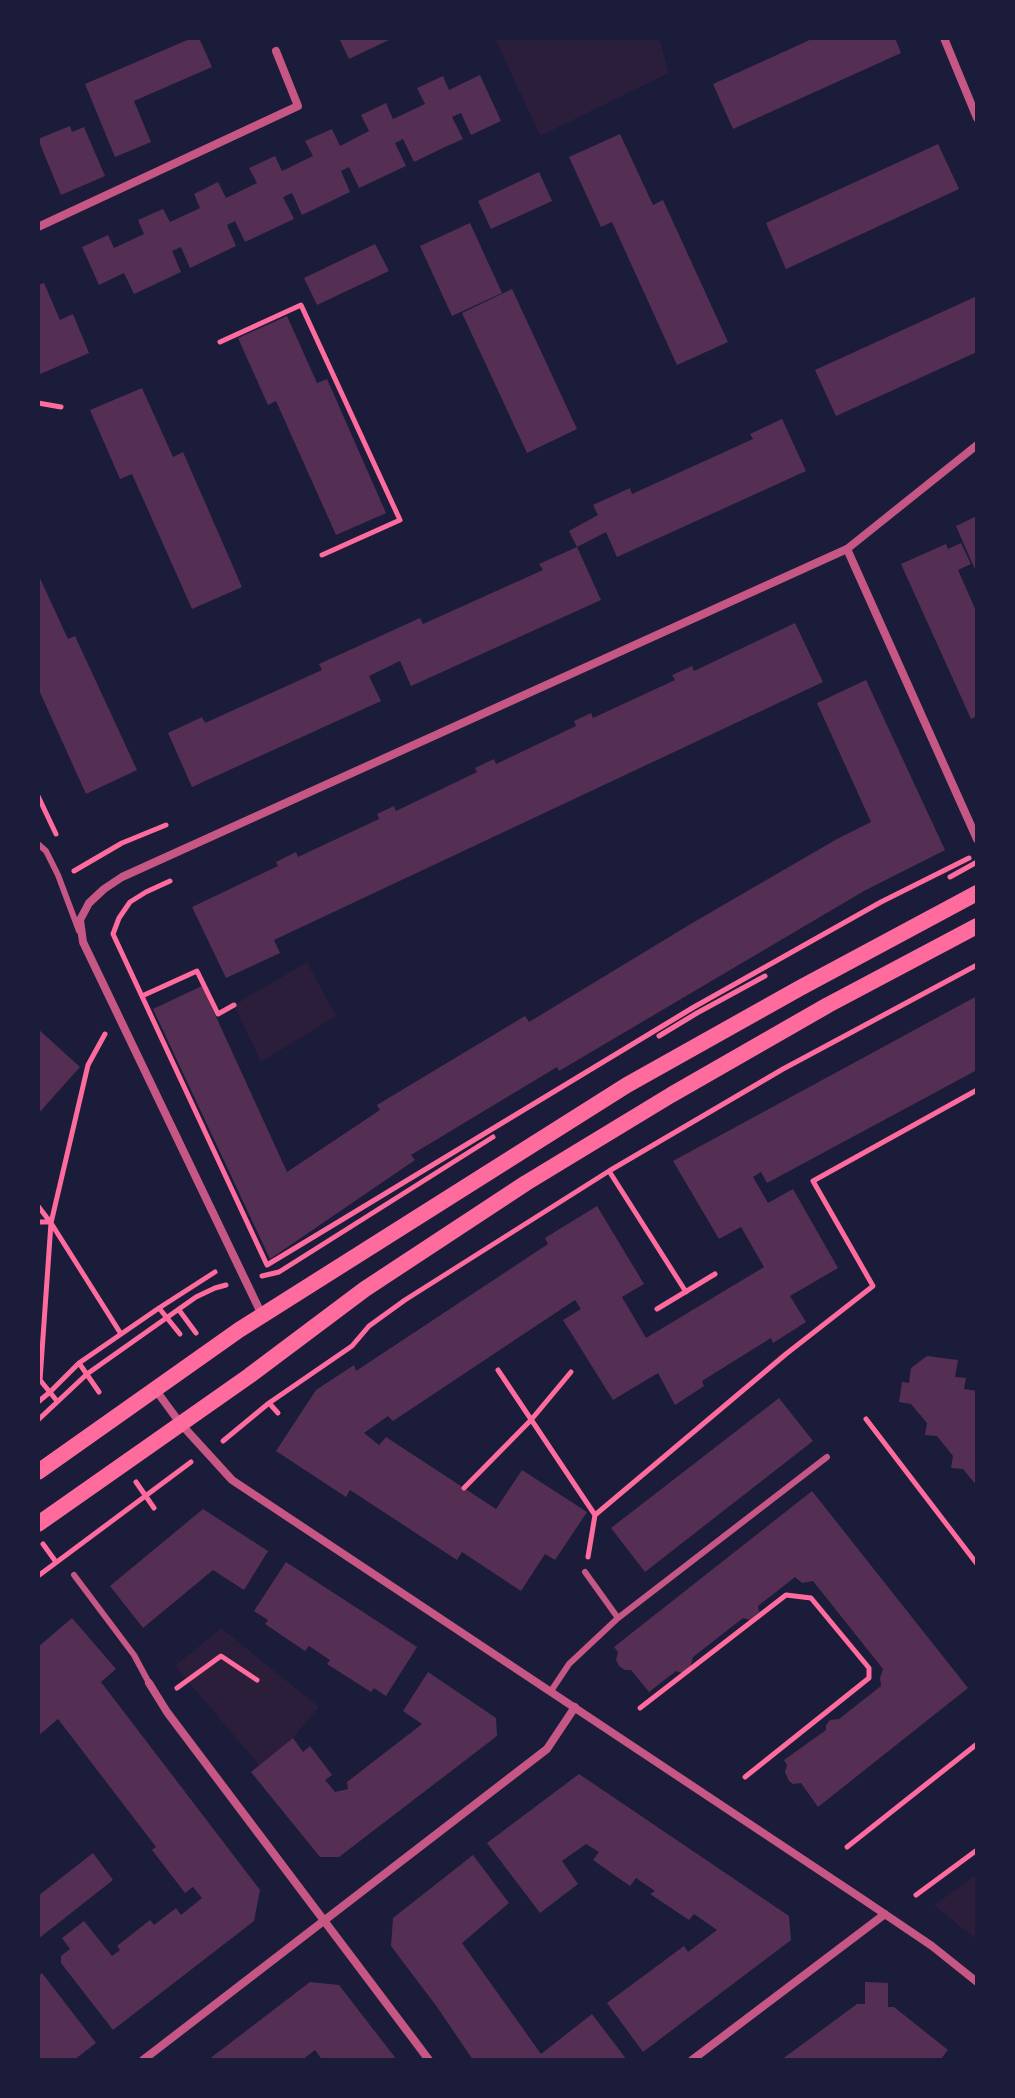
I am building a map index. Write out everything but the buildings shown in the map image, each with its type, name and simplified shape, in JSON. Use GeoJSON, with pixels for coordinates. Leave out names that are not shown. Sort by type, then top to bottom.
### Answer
{"type":"FeatureCollection","features":[{"type":"Feature","properties":{"kind":"main road"},"geometry":{"type":"LineString","coordinates":[[38,1472],[263,1315],[627,1085],[977,893]]}},
{"type":"Feature","properties":{"kind":"main road"},"geometry":{"type":"LineString","coordinates":[[38,1524],[282,1352],[352,1298],[539,1175],[802,1020],[977,926]]}},
{"type":"Feature","properties":{"kind":"street"},"geometry":{"type":"LineString","coordinates":[[944,38],[977,118]]}},
{"type":"Feature","properties":{"kind":"street"},"geometry":{"type":"LineString","coordinates":[[38,227],[298,106],[276,51]]}},
{"type":"Feature","properties":{"kind":"street"},"geometry":{"type":"LineString","coordinates":[[263,1315],[83,942],[80,920],[89,903],[122,877],[847,549],[977,445]]}},
{"type":"Feature","properties":{"kind":"street"},"geometry":{"type":"LineString","coordinates":[[847,549],[977,839]]}},
{"type":"Feature","properties":{"kind":"street"},"geometry":{"type":"LineString","coordinates":[[155,1389],[180,1423],[232,1480],[885,1914],[977,1982]]}},
{"type":"Feature","properties":{"kind":"street"},"geometry":{"type":"LineString","coordinates":[[149,1683],[167,1712],[429,2060]]}},
{"type":"Feature","properties":{"kind":"street"},"geometry":{"type":"LineString","coordinates":[[143,2060],[547,1749],[575,1707]]}},
{"type":"Feature","properties":{"kind":"street"},"geometry":{"type":"LineString","coordinates":[[692,2060],[885,1914]]}},
{"type":"Feature","properties":{"kind":"lane"},"geometry":{"type":"LineString","coordinates":[[38,844],[46,851],[62,883],[83,942]]}},
{"type":"Feature","properties":{"kind":"lane"},"geometry":{"type":"LineString","coordinates":[[551,1691],[569,1664],[618,1618],[827,1457]]}},
{"type":"Feature","properties":{"kind":"lane"},"geometry":{"type":"LineString","coordinates":[[585,1572],[618,1618]]}},
{"type":"Feature","properties":{"kind":"lane"},"geometry":{"type":"LineString","coordinates":[[74,1575],[134,1655],[149,1683]]}},
{"type":"Feature","properties":{"kind":"path"},"geometry":{"type":"LineString","coordinates":[[220,342],[301,305],[400,520],[322,555]]}},
{"type":"Feature","properties":{"kind":"path"},"geometry":{"type":"LineString","coordinates":[[38,403],[61,407]]}},
{"type":"Feature","properties":{"kind":"path"},"geometry":{"type":"LineString","coordinates":[[74,871],[122,843],[166,825]]}},
{"type":"Feature","properties":{"kind":"path"},"geometry":{"type":"LineString","coordinates":[[170,881],[130,902],[113,934],[267,1265],[694,1007],[869,909],[969,858]]}},
{"type":"Feature","properties":{"kind":"path"},"geometry":{"type":"LineString","coordinates":[[39,1572],[352,1346],[369,1326],[405,1300],[609,1171],[783,1069],[977,965]]}},
{"type":"Feature","properties":{"kind":"path"},"geometry":{"type":"LineString","coordinates":[[141,997],[197,971],[218,1014],[234,1005]]}},
{"type":"Feature","properties":{"kind":"path"},"geometry":{"type":"LineString","coordinates":[[57,1401],[39,1379],[51,1223],[88,1065],[102,1041]]}},
{"type":"Feature","properties":{"kind":"path"},"geometry":{"type":"LineString","coordinates":[[585,1572],[595,1515],[786,1354],[873,1286],[813,1181],[977,1090]]}},
{"type":"Feature","properties":{"kind":"path"},"geometry":{"type":"LineString","coordinates":[[609,1171],[686,1292]]}},
{"type":"Feature","properties":{"kind":"path"},"geometry":{"type":"LineString","coordinates":[[38,1206],[121,1334]]}},
{"type":"Feature","properties":{"kind":"path"},"geometry":{"type":"LineString","coordinates":[[38,1222],[51,1223]]}},
{"type":"Feature","properties":{"kind":"path"},"geometry":{"type":"LineString","coordinates":[[38,1402],[79,1363],[215,1272]]}},
{"type":"Feature","properties":{"kind":"path"},"geometry":{"type":"LineString","coordinates":[[657,1309],[715,1274]]}},
{"type":"Feature","properties":{"kind":"path"},"geometry":{"type":"LineString","coordinates":[[38,1420],[87,1374],[196,1297],[215,1288],[245,1281]]}},
{"type":"Feature","properties":{"kind":"path"},"geometry":{"type":"LineString","coordinates":[[189,1288],[196,1297]]}},
{"type":"Feature","properties":{"kind":"path"},"geometry":{"type":"LineString","coordinates":[[159,1308],[180,1334]]}},
{"type":"Feature","properties":{"kind":"path"},"geometry":{"type":"LineString","coordinates":[[79,1363],[99,1392]]}},
{"type":"Feature","properties":{"kind":"path"},"geometry":{"type":"LineString","coordinates":[[498,1370],[595,1515]]}},
{"type":"Feature","properties":{"kind":"path"},"geometry":{"type":"LineString","coordinates":[[464,1488],[531,1420],[571,1372]]}},
{"type":"Feature","properties":{"kind":"path"},"geometry":{"type":"LineString","coordinates":[[269,1403],[278,1413]]}},
{"type":"Feature","properties":{"kind":"path"},"geometry":{"type":"LineString","coordinates":[[866,1419],[977,1564]]}},
{"type":"Feature","properties":{"kind":"path"},"geometry":{"type":"LineString","coordinates":[[133,1478],[154,1508]]}},
{"type":"Feature","properties":{"kind":"path"},"geometry":{"type":"LineString","coordinates":[[43,1543],[56,1562]]}},
{"type":"Feature","properties":{"kind":"path"},"geometry":{"type":"LineString","coordinates":[[640,1708],[786,1595],[811,1598],[869,1668],[869,1678],[745,1777]]}},
{"type":"Feature","properties":{"kind":"path"},"geometry":{"type":"LineString","coordinates":[[177,1688],[221,1656],[257,1680]]}},
{"type":"Feature","properties":{"kind":"path"},"geometry":{"type":"LineString","coordinates":[[847,1847],[977,1744]]}},
{"type":"Feature","properties":{"kind":"path"},"geometry":{"type":"LineString","coordinates":[[916,1895],[977,1850]]}},
{"type":"Feature","properties":{"kind":"shaded area"},"geometry":{"type":"Polygon","coordinates":[[[495,38],[659,38],[669,73],[540,136],[495,38]]]}},
{"type":"Feature","properties":{"kind":"shaded area"},"geometry":{"type":"Polygon","coordinates":[[[307,962],[336,1016],[261,1062],[234,1005],[307,962]]]}},
{"type":"Feature","properties":{"kind":"shaded area"},"geometry":{"type":"Polygon","coordinates":[[[221,1628],[319,1707],[293,1738],[259,1765],[175,1666],[221,1628]]]}},
{"type":"Feature","properties":{"kind":"shaded area"},"geometry":{"type":"Polygon","coordinates":[[[977,1874],[977,1940],[934,1905],[977,1874]]]}}]}
